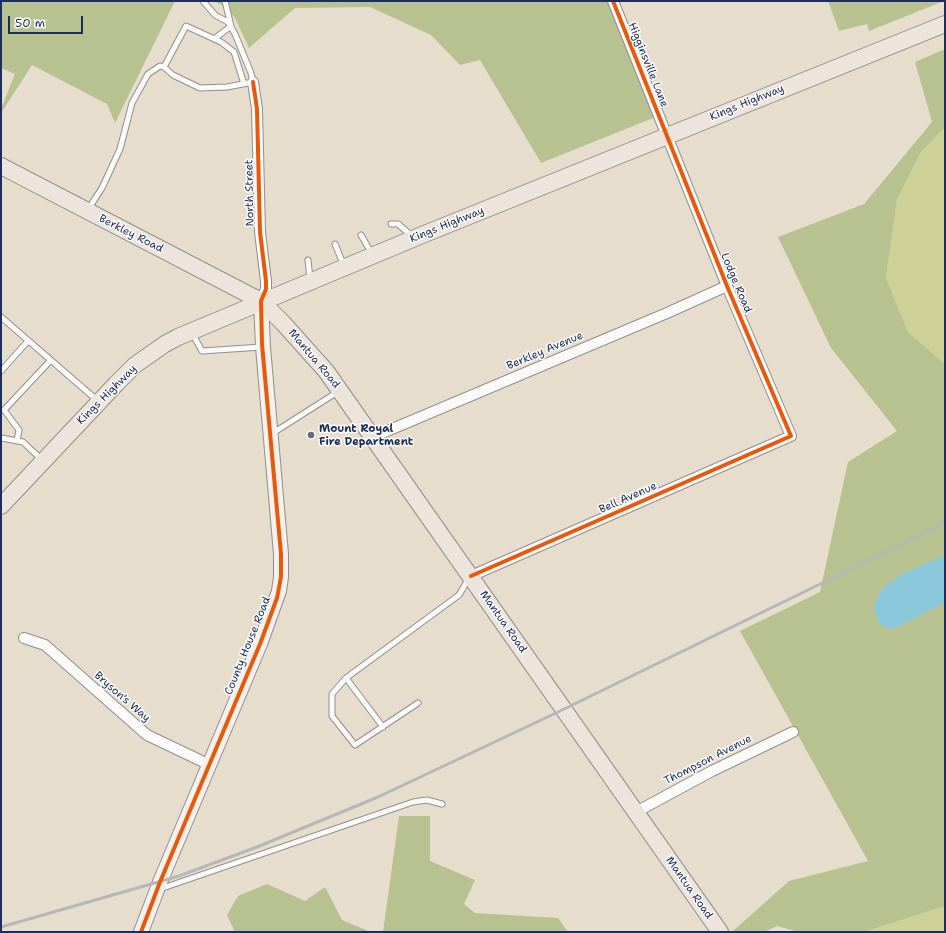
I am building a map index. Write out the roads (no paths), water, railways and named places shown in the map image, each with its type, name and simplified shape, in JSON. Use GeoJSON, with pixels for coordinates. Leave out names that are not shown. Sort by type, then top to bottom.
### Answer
{"type":"FeatureCollection","features":[{"type":"Feature","properties":{"kind":"main road","name":"Kings Highway"},"geometry":{"type":"LineString","coordinates":[[1,506],[135,366],[166,344],[261,301],[945,24]]}},
{"type":"Feature","properties":{"kind":"main road","name":"Berkley Road"},"geometry":{"type":"LineString","coordinates":[[1,166],[261,301]]}},
{"type":"Feature","properties":{"kind":"main road","name":"Mantua Road"},"geometry":{"type":"LineString","coordinates":[[261,301],[326,371],[340,390],[419,505],[471,576],[720,932]]}},
{"type":"Feature","properties":{"kind":"street","name":"Higginsville Lane"},"geometry":{"type":"LineString","coordinates":[[613,1],[667,136]]}},
{"type":"Feature","properties":{"kind":"street","name":"North Street"},"geometry":{"type":"LineString","coordinates":[[248,83],[257,109],[260,232],[266,281],[266,289],[261,301]]}},
{"type":"Feature","properties":{"kind":"street","name":"Lodge Road"},"geometry":{"type":"LineString","coordinates":[[667,136],[727,286],[791,436]]}},
{"type":"Feature","properties":{"kind":"street","name":"Berkley Avenue"},"geometry":{"type":"LineString","coordinates":[[373,437],[667,313],[727,286]]}},
{"type":"Feature","properties":{"kind":"street","name":"County House Road"},"geometry":{"type":"LineString","coordinates":[[141,932],[157,890],[260,644],[279,591],[281,577],[281,554],[262,347],[261,301]]}},
{"type":"Feature","properties":{"kind":"street","name":"Bell Avenue"},"geometry":{"type":"LineString","coordinates":[[471,576],[791,436]]}},
{"type":"Feature","properties":{"kind":"street","name":"Bryson's Way"},"geometry":{"type":"LineString","coordinates":[[24,638],[45,645],[147,735],[210,765]]}},
{"type":"Feature","properties":{"kind":"street","name":"Thompson Avenue"},"geometry":{"type":"LineString","coordinates":[[636,812],[712,771],[793,732]]}},
{"type":"Feature","properties":{"kind":"lane"},"geometry":{"type":"LineString","coordinates":[[203,1],[215,15],[228,22],[235,34],[251,73],[248,83]]}},
{"type":"Feature","properties":{"kind":"lane"},"geometry":{"type":"LineString","coordinates":[[225,1],[230,26]]}},
{"type":"Feature","properties":{"kind":"lane"},"geometry":{"type":"LineString","coordinates":[[164,67],[186,26],[221,42],[234,52],[248,83]]}},
{"type":"Feature","properties":{"kind":"lane"},"geometry":{"type":"LineString","coordinates":[[214,39],[230,26]]}},
{"type":"Feature","properties":{"kind":"lane"},"geometry":{"type":"LineString","coordinates":[[87,211],[102,188],[120,149],[132,103],[148,74],[160,66],[164,67],[173,75],[200,88],[227,87],[248,83]]}},
{"type":"Feature","properties":{"kind":"lane"},"geometry":{"type":"LineString","coordinates":[[391,224],[398,224],[415,238]]}},
{"type":"Feature","properties":{"kind":"lane"},"geometry":{"type":"LineString","coordinates":[[361,234],[373,255]]}},
{"type":"Feature","properties":{"kind":"lane"},"geometry":{"type":"LineString","coordinates":[[335,244],[344,267]]}},
{"type":"Feature","properties":{"kind":"lane"},"geometry":{"type":"LineString","coordinates":[[308,260],[311,281]]}},
{"type":"Feature","properties":{"kind":"lane"},"geometry":{"type":"LineString","coordinates":[[1,317],[99,402]]}},
{"type":"Feature","properties":{"kind":"lane"},"geometry":{"type":"LineString","coordinates":[[192,331],[202,351],[262,347]]}},
{"type":"Feature","properties":{"kind":"lane"},"geometry":{"type":"LineString","coordinates":[[1,371],[28,341]]}},
{"type":"Feature","properties":{"kind":"lane"},"geometry":{"type":"LineString","coordinates":[[17,441],[20,430],[2,412],[50,360]]}},
{"type":"Feature","properties":{"kind":"lane"},"geometry":{"type":"LineString","coordinates":[[270,434],[340,390]]}},
{"type":"Feature","properties":{"kind":"lane"},"geometry":{"type":"LineString","coordinates":[[1,438],[22,442],[43,461]]}},
{"type":"Feature","properties":{"kind":"lane"},"geometry":{"type":"LineString","coordinates":[[418,703],[355,745],[332,716],[332,694],[346,678],[459,595],[471,576]]}},
{"type":"Feature","properties":{"kind":"lane"},"geometry":{"type":"LineString","coordinates":[[346,678],[383,727]]}},
{"type":"Feature","properties":{"kind":"lane"},"geometry":{"type":"LineString","coordinates":[[157,890],[413,802],[427,800],[442,804]]}},
{"type":"Feature","properties":{"kind":"water"},"geometry":{"type":"Polygon","coordinates":[[[945,555],[945,602],[896,628],[889,629],[881,625],[876,616],[874,607],[883,588],[900,575],[945,555]]]}},
{"type":"Feature","properties":{"kind":"railway"},"geometry":{"type":"LineString","coordinates":[[1,927],[179,876],[257,847],[378,797],[556,713],[945,523]]}},
{"type":"Feature","properties":{"kind":"place","name":"Mount Royal Fire Department"},"geometry":{"type":"Point","coordinates":[311,435]}}]}
